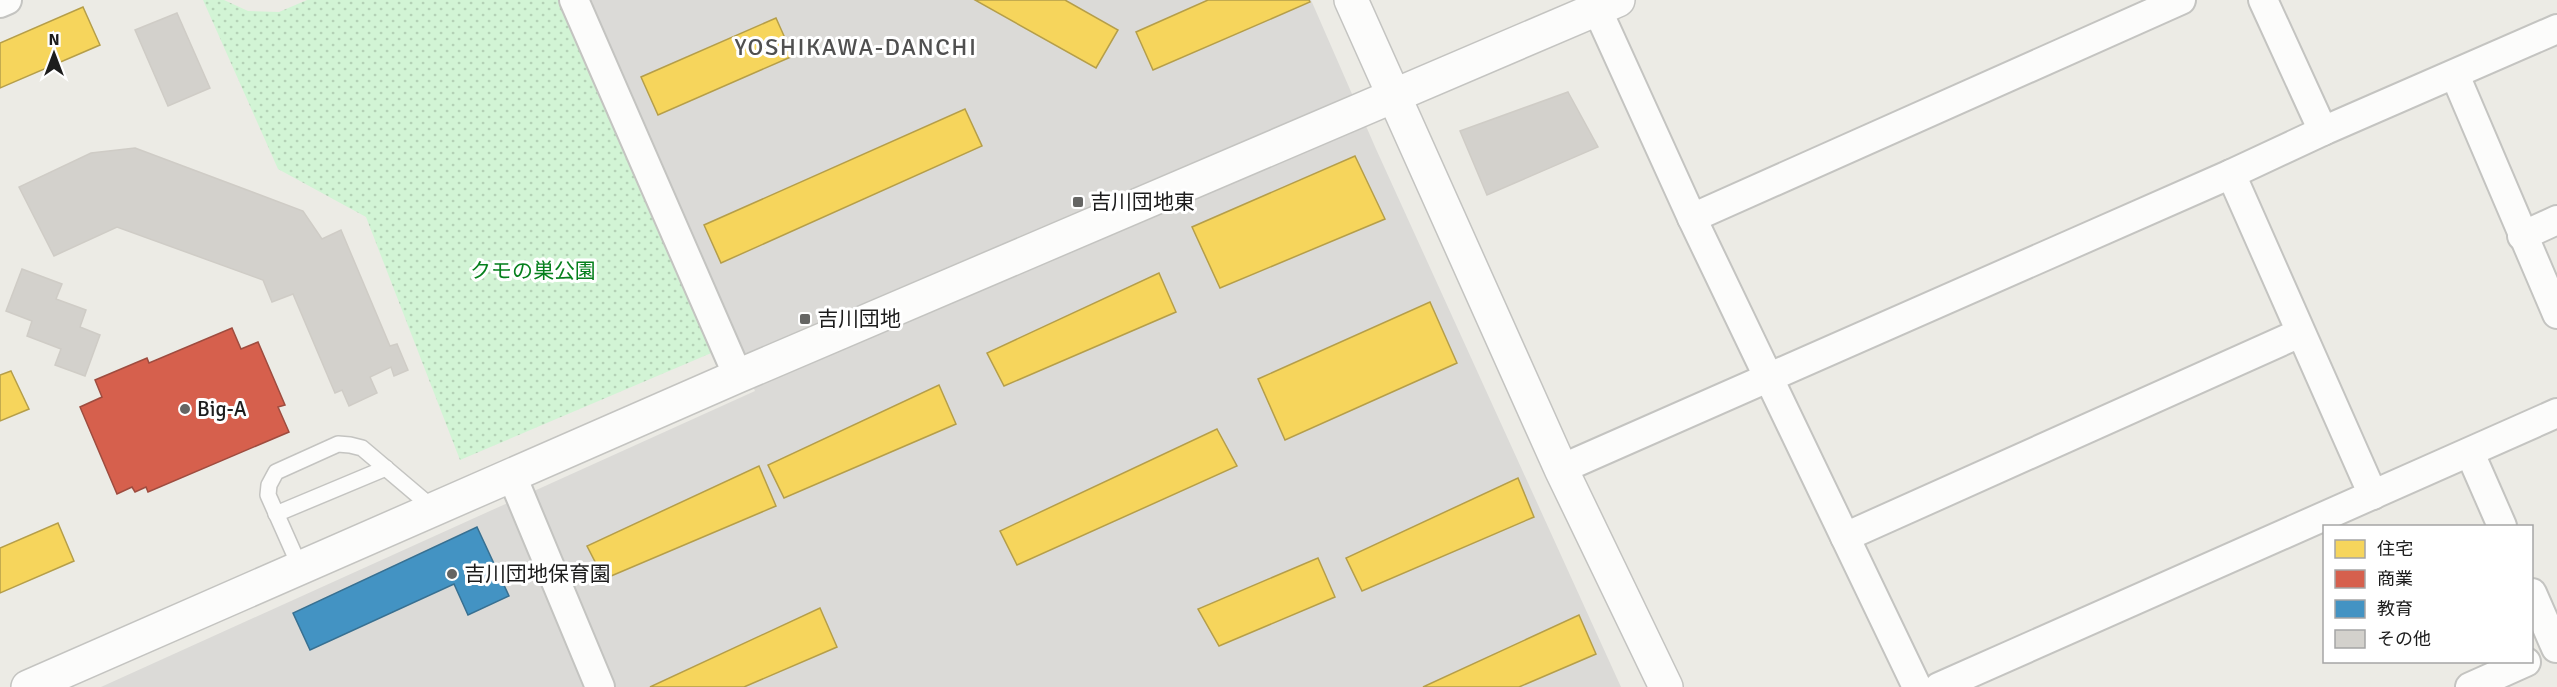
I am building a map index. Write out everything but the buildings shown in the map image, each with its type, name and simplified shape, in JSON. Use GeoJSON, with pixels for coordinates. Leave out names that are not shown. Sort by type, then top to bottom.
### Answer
{"type":"FeatureCollection","features":[{"type":"Feature","properties":{"kind":"street"},"geometry":{"type":"LineString","coordinates":[[0,3],[7,0]]}},
{"type":"Feature","properties":{"kind":"street"},"geometry":{"type":"LineString","coordinates":[[574,0],[738,376]]}},
{"type":"Feature","properties":{"kind":"street"},"geometry":{"type":"LineString","coordinates":[[1351,0],[1561,469],[1666,687]]}},
{"type":"Feature","properties":{"kind":"street"},"geometry":{"type":"LineString","coordinates":[[1692,218],[2181,0]]}},
{"type":"Feature","properties":{"kind":"street"},"geometry":{"type":"LineString","coordinates":[[2263,0],[2323,131]]}},
{"type":"Feature","properties":{"kind":"street"},"geometry":{"type":"LineString","coordinates":[[27,687],[738,376],[1608,5],[1692,218],[1917,687]]}},
{"type":"Feature","properties":{"kind":"street"},"geometry":{"type":"LineString","coordinates":[[1561,469],[2557,29]]}},
{"type":"Feature","properties":{"kind":"street"},"geometry":{"type":"LineString","coordinates":[[2455,75],[2557,314]]}},
{"type":"Feature","properties":{"kind":"street"},"geometry":{"type":"LineString","coordinates":[[2231,174],[2373,495]]}},
{"type":"Feature","properties":{"kind":"street"},"geometry":{"type":"LineString","coordinates":[[2522,236],[2557,220]]}},
{"type":"Feature","properties":{"kind":"street"},"geometry":{"type":"LineString","coordinates":[[1845,537],[2300,333]]}},
{"type":"Feature","properties":{"kind":"street"},"geometry":{"type":"LineString","coordinates":[[1939,687],[2557,413]]}},
{"type":"Feature","properties":{"kind":"street"},"geometry":{"type":"LineString","coordinates":[[2470,453],[2502,525]]}},
{"type":"Feature","properties":{"kind":"street"},"geometry":{"type":"LineString","coordinates":[[512,476],[600,687]]}},
{"type":"Feature","properties":{"kind":"street"},"geometry":{"type":"LineString","coordinates":[[2533,597],[2548,651]]}},
{"type":"Feature","properties":{"kind":"street"},"geometry":{"type":"LineString","coordinates":[[2470,687],[2524,663]]}},
{"type":"Feature","properties":{"kind":"lane"},"geometry":{"type":"LineString","coordinates":[[300,567],[268,495],[269,485],[276,472],[338,444],[362,448],[435,509]]}},
{"type":"Feature","properties":{"kind":"lane"},"geometry":{"type":"LineString","coordinates":[[276,514],[386,468]]}},
{"type":"Feature","properties":{"kind":"shaded area"},"geometry":{"type":"Polygon","coordinates":[[[583,0],[1311,0],[1376,149],[1621,687],[101,687],[755,391],[583,0]]]}},
{"type":"Feature","properties":{"kind":"green space","name":"クモの巣公園"},"geometry":{"type":"Polygon","coordinates":[[[203,0],[224,0],[248,11],[279,12],[307,0],[563,0],[716,351],[460,460],[366,217],[278,169],[203,0]]]}},
{"type":"Feature","properties":{"kind":"place","name":"吉川団地東"},"geometry":{"type":"Point","coordinates":[1078,202]}},
{"type":"Feature","properties":{"kind":"place","name":"吉川団地"},"geometry":{"type":"Point","coordinates":[805,319]}},
{"type":"Feature","properties":{"kind":"place","name":"Big-A"},"geometry":{"type":"Point","coordinates":[185,409]}},
{"type":"Feature","properties":{"kind":"place","name":"吉川団地保育園"},"geometry":{"type":"Point","coordinates":[452,574]}},
{"type":"Feature","properties":{"kind":"district","name":"YOSHIKAWA-DANCHI"},"geometry":{"type":"Point","coordinates":[856,47]}}]}
